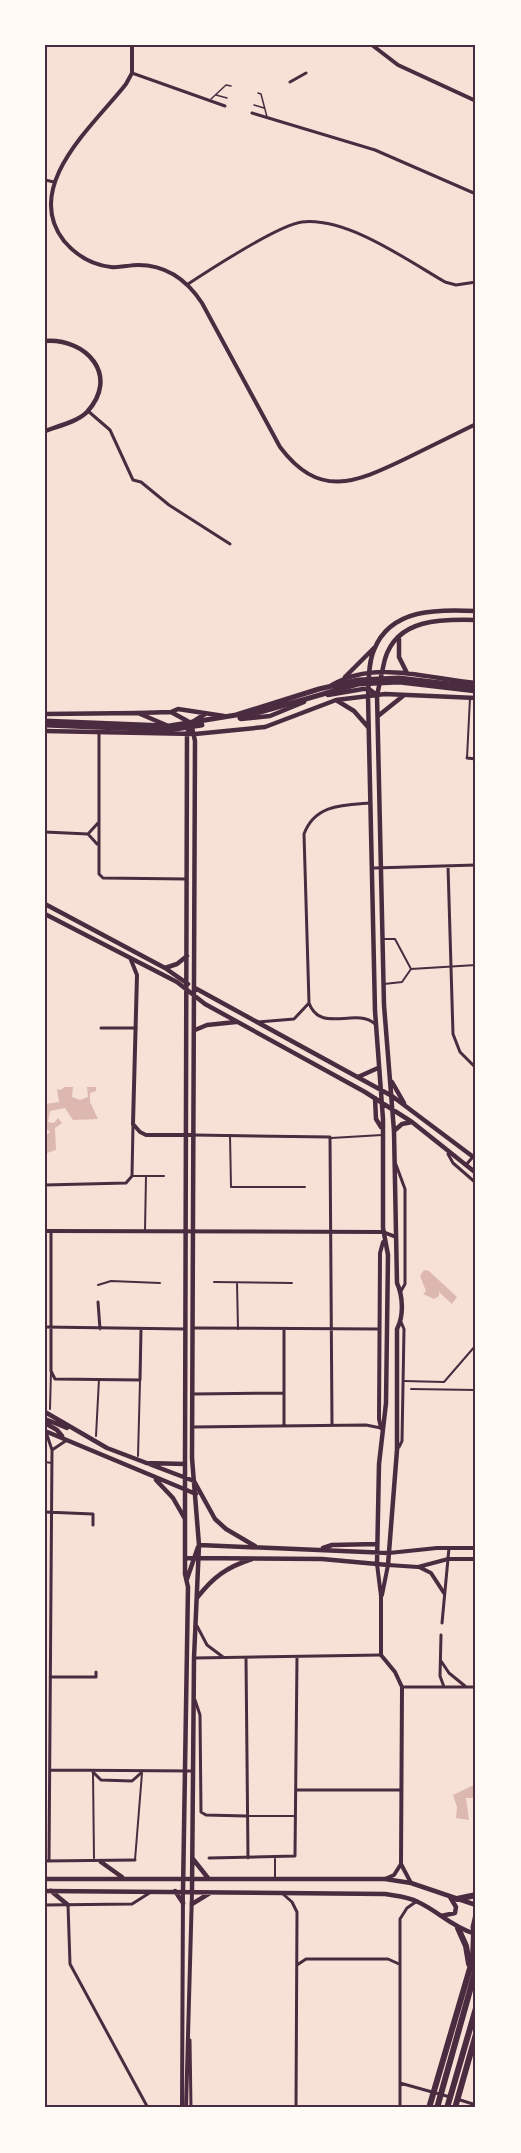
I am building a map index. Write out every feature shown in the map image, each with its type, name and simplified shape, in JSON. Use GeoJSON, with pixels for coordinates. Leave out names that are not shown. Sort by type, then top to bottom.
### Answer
{"type":"FeatureCollection","features":[{"type":"Feature","properties":{"kind":"highway"},"geometry":{"type":"LineString","coordinates":[[453,1898],[476,1895]]}},
{"type":"Feature","properties":{"kind":"highway"},"geometry":{"type":"LineString","coordinates":[[429,2108],[467,1979],[473,1968],[458,1928]]}},
{"type":"Feature","properties":{"kind":"highway"},"geometry":{"type":"LineString","coordinates":[[437,2108],[473,1968],[474,1935]]}},
{"type":"Feature","properties":{"kind":"highway"},"geometry":{"type":"LineString","coordinates":[[447,2108],[476,2008]]}},
{"type":"Feature","properties":{"kind":"highway"},"geometry":{"type":"LineString","coordinates":[[455,2108],[476,2034]]}},
{"type":"Feature","properties":{"kind":"main road"},"geometry":{"type":"LineString","coordinates":[[45,341],[73,343],[93,359],[98,373],[99,387],[88,411],[45,431]]}},
{"type":"Feature","properties":{"kind":"main road"},"geometry":{"type":"LineString","coordinates":[[45,714],[171,712],[178,709],[244,719],[263,718],[283,712],[308,700],[345,677],[391,627],[411,615],[440,610],[476,611]]}},
{"type":"Feature","properties":{"kind":"main road"},"geometry":{"type":"LineString","coordinates":[[185,1558],[322,1559],[388,1565],[397,1450],[397,1329],[401,1322],[401,1291],[397,1283],[394,1131],[384,984],[377,695],[389,650],[411,628],[433,620],[476,620]]}},
{"type":"Feature","properties":{"kind":"main road"},"geometry":{"type":"LineString","coordinates":[[400,637],[398,653],[407,673]]}},
{"type":"Feature","properties":{"kind":"main road"},"geometry":{"type":"LineString","coordinates":[[374,648],[368,696],[374,867],[376,1025],[378,1068],[383,1103],[381,1127],[383,1242],[388,1252],[386,1410],[381,1428],[377,1564]]}},
{"type":"Feature","properties":{"kind":"main road"},"geometry":{"type":"LineString","coordinates":[[345,677],[370,672],[407,673],[476,687]]}},
{"type":"Feature","properties":{"kind":"main road"},"geometry":{"type":"LineString","coordinates":[[45,723],[180,725],[236,715],[319,689],[358,680],[399,678],[440,686],[476,687]]}},
{"type":"Feature","properties":{"kind":"main road"},"geometry":{"type":"LineString","coordinates":[[308,700],[369,689],[377,695]]}},
{"type":"Feature","properties":{"kind":"main road"},"geometry":{"type":"LineString","coordinates":[[45,731],[195,734],[265,727],[336,700],[377,695],[473,698]]}},
{"type":"Feature","properties":{"kind":"main road"},"geometry":{"type":"LineString","coordinates":[[378,716],[403,696]]}},
{"type":"Feature","properties":{"kind":"main road"},"geometry":{"type":"LineString","coordinates":[[336,700],[354,711],[369,728]]}},
{"type":"Feature","properties":{"kind":"main road"},"geometry":{"type":"LineString","coordinates":[[171,712],[191,723],[195,734],[196,997],[192,1427],[199,1545],[191,1574],[187,1579]]}},
{"type":"Feature","properties":{"kind":"main road"},"geometry":{"type":"LineString","coordinates":[[138,713],[157,720],[179,735]]}},
{"type":"Feature","properties":{"kind":"main road"},"geometry":{"type":"LineString","coordinates":[[183,1891],[187,1579],[185,1464],[187,734],[191,723],[205,714]]}},
{"type":"Feature","properties":{"kind":"main road"},"geometry":{"type":"LineString","coordinates":[[45,904],[165,968],[188,987],[196,997],[393,1109],[412,1122],[448,1154],[476,1173]]}},
{"type":"Feature","properties":{"kind":"main road"},"geometry":{"type":"LineString","coordinates":[[45,914],[131,960],[195,989],[392,1096],[475,1156]]}},
{"type":"Feature","properties":{"kind":"main road"},"geometry":{"type":"LineString","coordinates":[[165,968],[177,964],[187,956]]}},
{"type":"Feature","properties":{"kind":"main road"},"geometry":{"type":"LineString","coordinates":[[195,1030],[207,1025],[237,1022]]}},
{"type":"Feature","properties":{"kind":"main road"},"geometry":{"type":"LineString","coordinates":[[358,1077],[378,1068]]}},
{"type":"Feature","properties":{"kind":"main road"},"geometry":{"type":"LineString","coordinates":[[391,1080],[407,1107]]}},
{"type":"Feature","properties":{"kind":"main road"},"geometry":{"type":"LineString","coordinates":[[375,1098],[376,1119],[381,1127]]}},
{"type":"Feature","properties":{"kind":"main road"},"geometry":{"type":"LineString","coordinates":[[394,1131],[402,1124],[412,1122]]}},
{"type":"Feature","properties":{"kind":"main road"},"geometry":{"type":"LineString","coordinates":[[47,1410],[73,1430],[140,1463],[194,1482],[215,1519],[226,1529],[255,1546]]}},
{"type":"Feature","properties":{"kind":"main road"},"geometry":{"type":"LineString","coordinates":[[45,1421],[59,1428],[73,1430]]}},
{"type":"Feature","properties":{"kind":"main road"},"geometry":{"type":"LineString","coordinates":[[59,1428],[62,1436]]}},
{"type":"Feature","properties":{"kind":"main road"},"geometry":{"type":"LineString","coordinates":[[46,1431],[62,1436],[153,1478],[196,1494]]}},
{"type":"Feature","properties":{"kind":"main road"},"geometry":{"type":"LineString","coordinates":[[140,1463],[185,1464]]}},
{"type":"Feature","properties":{"kind":"main road"},"geometry":{"type":"LineString","coordinates":[[153,1478],[173,1498],[186,1521]]}},
{"type":"Feature","properties":{"kind":"main road"},"geometry":{"type":"LineString","coordinates":[[322,1548],[332,1545],[377,1544]]}},
{"type":"Feature","properties":{"kind":"main road"},"geometry":{"type":"LineString","coordinates":[[199,1545],[322,1548],[332,1551],[389,1553]]}},
{"type":"Feature","properties":{"kind":"main road"},"geometry":{"type":"LineString","coordinates":[[197,1598],[218,1574],[234,1565],[258,1557]]}},
{"type":"Feature","properties":{"kind":"main road"},"geometry":{"type":"LineString","coordinates":[[192,1891],[194,1658],[197,1598],[195,1558]]}},
{"type":"Feature","properties":{"kind":"main road"},"geometry":{"type":"LineString","coordinates":[[100,1862],[122,1877]]}},
{"type":"Feature","properties":{"kind":"main road"},"geometry":{"type":"LineString","coordinates":[[194,1865],[208,1878]]}},
{"type":"Feature","properties":{"kind":"main road"},"geometry":{"type":"LineString","coordinates":[[45,1879],[122,1877],[192,1880],[208,1878],[385,1879],[411,1883],[476,1905]]}},
{"type":"Feature","properties":{"kind":"main road"},"geometry":{"type":"LineString","coordinates":[[48,1891],[154,1890],[210,1893],[393,1895],[417,1901],[458,1928],[474,1935],[476,1914]]}},
{"type":"Feature","properties":{"kind":"main road"},"geometry":{"type":"LineString","coordinates":[[48,1891],[68,1905]]}},
{"type":"Feature","properties":{"kind":"main road"},"geometry":{"type":"LineString","coordinates":[[175,1891],[183,1903]]}},
{"type":"Feature","properties":{"kind":"main road"},"geometry":{"type":"LineString","coordinates":[[192,1904],[210,1893]]}},
{"type":"Feature","properties":{"kind":"main road"},"geometry":{"type":"LineString","coordinates":[[441,1916],[455,1912],[453,1898]]}},
{"type":"Feature","properties":{"kind":"street"},"geometry":{"type":"LineString","coordinates":[[132,45],[132,73],[120,92],[64,162],[54,182],[51,195],[54,220],[63,239],[76,253],[91,262],[112,267],[140,265],[166,270],[188,284],[202,303],[280,447],[297,467],[308,474],[331,482],[354,481],[476,424]]}},
{"type":"Feature","properties":{"kind":"street"},"geometry":{"type":"LineString","coordinates":[[372,45],[398,65],[476,101]]}},
{"type":"Feature","properties":{"kind":"street"},"geometry":{"type":"LineString","coordinates":[[132,73],[225,106]]}},
{"type":"Feature","properties":{"kind":"street"},"geometry":{"type":"LineString","coordinates":[[290,82],[306,73]]}},
{"type":"Feature","properties":{"kind":"street"},"geometry":{"type":"LineString","coordinates":[[252,113],[375,150],[476,194]]}},
{"type":"Feature","properties":{"kind":"street"},"geometry":{"type":"LineString","coordinates":[[45,180],[54,182]]}},
{"type":"Feature","properties":{"kind":"street"},"geometry":{"type":"LineString","coordinates":[[188,284],[261,240],[293,224],[309,222],[326,223],[379,243],[445,282],[456,285],[476,282]]}},
{"type":"Feature","properties":{"kind":"street"},"geometry":{"type":"LineString","coordinates":[[88,411],[110,430],[134,480],[141,482],[169,505],[230,544]]}},
{"type":"Feature","properties":{"kind":"street"},"geometry":{"type":"LineString","coordinates":[[473,698],[467,758],[476,759]]}},
{"type":"Feature","properties":{"kind":"street"},"geometry":{"type":"LineString","coordinates":[[99,732],[98,872],[103,878],[188,879]]}},
{"type":"Feature","properties":{"kind":"street"},"geometry":{"type":"LineString","coordinates":[[372,803],[329,807],[309,825],[304,834],[309,1003],[314,1013],[322,1018],[367,1019],[376,1025]]}},
{"type":"Feature","properties":{"kind":"street"},"geometry":{"type":"LineString","coordinates":[[88,834],[98,821]]}},
{"type":"Feature","properties":{"kind":"street"},"geometry":{"type":"LineString","coordinates":[[45,832],[88,834],[98,845]]}},
{"type":"Feature","properties":{"kind":"street"},"geometry":{"type":"LineString","coordinates":[[374,867],[476,865]]}},
{"type":"Feature","properties":{"kind":"street"},"geometry":{"type":"LineString","coordinates":[[448,866],[455,1040],[460,1052],[476,1068]]}},
{"type":"Feature","properties":{"kind":"street"},"geometry":{"type":"LineString","coordinates":[[383,939],[395,939],[411,969]]}},
{"type":"Feature","properties":{"kind":"street"},"geometry":{"type":"LineString","coordinates":[[131,960],[137,975],[132,1176]]}},
{"type":"Feature","properties":{"kind":"street"},"geometry":{"type":"LineString","coordinates":[[411,969],[476,965]]}},
{"type":"Feature","properties":{"kind":"street"},"geometry":{"type":"LineString","coordinates":[[384,984],[402,982],[411,969]]}},
{"type":"Feature","properties":{"kind":"street"},"geometry":{"type":"LineString","coordinates":[[256,1023],[294,1019],[309,1003]]}},
{"type":"Feature","properties":{"kind":"street"},"geometry":{"type":"LineString","coordinates":[[101,1028],[136,1028]]}},
{"type":"Feature","properties":{"kind":"street"},"geometry":{"type":"LineString","coordinates":[[134,1124],[143,1134],[330,1138],[382,1135]]}},
{"type":"Feature","properties":{"kind":"street"},"geometry":{"type":"LineString","coordinates":[[230,1135],[231,1187],[305,1187]]}},
{"type":"Feature","properties":{"kind":"street"},"geometry":{"type":"LineString","coordinates":[[330,1138],[332,1425]]}},
{"type":"Feature","properties":{"kind":"street"},"geometry":{"type":"LineString","coordinates":[[448,1154],[453,1163],[476,1183]]}},
{"type":"Feature","properties":{"kind":"street"},"geometry":{"type":"LineString","coordinates":[[466,1165],[475,1156]]}},
{"type":"Feature","properties":{"kind":"street"},"geometry":{"type":"LineString","coordinates":[[395,1161],[405,1189],[405,1284],[401,1291]]}},
{"type":"Feature","properties":{"kind":"street"},"geometry":{"type":"LineString","coordinates":[[45,1185],[122,1185],[132,1176],[164,1176]]}},
{"type":"Feature","properties":{"kind":"street"},"geometry":{"type":"LineString","coordinates":[[145,1231],[146,1176]]}},
{"type":"Feature","properties":{"kind":"street"},"geometry":{"type":"LineString","coordinates":[[45,1231],[383,1232],[396,1237],[405,1244]]}},
{"type":"Feature","properties":{"kind":"street"},"geometry":{"type":"LineString","coordinates":[[47,1410],[51,1371],[51,1231]]}},
{"type":"Feature","properties":{"kind":"street"},"geometry":{"type":"LineString","coordinates":[[192,1427],[332,1425],[381,1428],[379,1419],[379,1329],[380,1253],[383,1242]]}},
{"type":"Feature","properties":{"kind":"street"},"geometry":{"type":"LineString","coordinates":[[98,1286],[111,1281],[160,1283]]}},
{"type":"Feature","properties":{"kind":"street"},"geometry":{"type":"LineString","coordinates":[[214,1282],[292,1283]]}},
{"type":"Feature","properties":{"kind":"street"},"geometry":{"type":"LineString","coordinates":[[237,1282],[238,1329]]}},
{"type":"Feature","properties":{"kind":"street"},"geometry":{"type":"LineString","coordinates":[[98,1302],[100,1329]]}},
{"type":"Feature","properties":{"kind":"street"},"geometry":{"type":"LineString","coordinates":[[397,1450],[402,1441],[404,1381],[404,1329],[401,1322]]}},
{"type":"Feature","properties":{"kind":"street"},"geometry":{"type":"LineString","coordinates":[[45,1328],[187,1329]]}},
{"type":"Feature","properties":{"kind":"street"},"geometry":{"type":"LineString","coordinates":[[194,1328],[379,1329]]}},
{"type":"Feature","properties":{"kind":"street"},"geometry":{"type":"LineString","coordinates":[[138,1456],[141,1329]]}},
{"type":"Feature","properties":{"kind":"street"},"geometry":{"type":"LineString","coordinates":[[284,1329],[284,1425]]}},
{"type":"Feature","properties":{"kind":"street"},"geometry":{"type":"LineString","coordinates":[[404,1381],[444,1382],[476,1346]]}},
{"type":"Feature","properties":{"kind":"street"},"geometry":{"type":"LineString","coordinates":[[51,1371],[55,1379],[140,1380]]}},
{"type":"Feature","properties":{"kind":"street"},"geometry":{"type":"LineString","coordinates":[[96,1436],[99,1379]]}},
{"type":"Feature","properties":{"kind":"street"},"geometry":{"type":"LineString","coordinates":[[411,1389],[476,1390]]}},
{"type":"Feature","properties":{"kind":"street"},"geometry":{"type":"LineString","coordinates":[[193,1394],[284,1393]]}},
{"type":"Feature","properties":{"kind":"street"},"geometry":{"type":"LineString","coordinates":[[46,1431],[52,1450],[50,1770],[47,1862],[135,1860],[142,1771]]}},
{"type":"Feature","properties":{"kind":"street"},"geometry":{"type":"LineString","coordinates":[[52,1450],[68,1440]]}},
{"type":"Feature","properties":{"kind":"street"},"geometry":{"type":"LineString","coordinates":[[45,1462],[51,1463]]}},
{"type":"Feature","properties":{"kind":"street"},"geometry":{"type":"LineString","coordinates":[[45,1512],[93,1514],[93,1525]]}},
{"type":"Feature","properties":{"kind":"street"},"geometry":{"type":"LineString","coordinates":[[442,1623],[448,1548]]}},
{"type":"Feature","properties":{"kind":"street"},"geometry":{"type":"LineString","coordinates":[[389,1553],[476,1548]]}},
{"type":"Feature","properties":{"kind":"street"},"geometry":{"type":"LineString","coordinates":[[381,1596],[386,1584],[388,1565],[418,1567],[448,1559],[476,1559]]}},
{"type":"Feature","properties":{"kind":"street"},"geometry":{"type":"LineString","coordinates":[[377,1564],[381,1596],[381,1655],[395,1672],[402,1687],[400,1864],[394,1875],[385,1879]]}},
{"type":"Feature","properties":{"kind":"street"},"geometry":{"type":"LineString","coordinates":[[418,1567],[431,1573],[444,1593]]}},
{"type":"Feature","properties":{"kind":"street"},"geometry":{"type":"LineString","coordinates":[[196,1625],[207,1645],[224,1658]]}},
{"type":"Feature","properties":{"kind":"street"},"geometry":{"type":"LineString","coordinates":[[441,1635],[440,1680],[444,1687]]}},
{"type":"Feature","properties":{"kind":"street"},"geometry":{"type":"LineString","coordinates":[[194,1658],[381,1655]]}},
{"type":"Feature","properties":{"kind":"street"},"geometry":{"type":"LineString","coordinates":[[209,1858],[275,1859],[292,1858],[296,1854],[297,1657]]}},
{"type":"Feature","properties":{"kind":"street"},"geometry":{"type":"LineString","coordinates":[[246,1658],[248,1858]]}},
{"type":"Feature","properties":{"kind":"street"},"geometry":{"type":"LineString","coordinates":[[441,1661],[449,1673],[467,1687]]}},
{"type":"Feature","properties":{"kind":"street"},"geometry":{"type":"LineString","coordinates":[[50,1677],[96,1677],[96,1672]]}},
{"type":"Feature","properties":{"kind":"street"},"geometry":{"type":"LineString","coordinates":[[402,1687],[476,1687]]}},
{"type":"Feature","properties":{"kind":"street"},"geometry":{"type":"LineString","coordinates":[[195,1700],[200,1715],[200,1810],[206,1815],[296,1816]]}},
{"type":"Feature","properties":{"kind":"street"},"geometry":{"type":"LineString","coordinates":[[50,1770],[193,1772]]}},
{"type":"Feature","properties":{"kind":"street"},"geometry":{"type":"LineString","coordinates":[[93,1772],[100,1780],[132,1781],[142,1771]]}},
{"type":"Feature","properties":{"kind":"street"},"geometry":{"type":"LineString","coordinates":[[93,1772],[94,1858]]}},
{"type":"Feature","properties":{"kind":"street"},"geometry":{"type":"LineString","coordinates":[[297,1790],[400,1790]]}},
{"type":"Feature","properties":{"kind":"street"},"geometry":{"type":"LineString","coordinates":[[275,1859],[275,1878]]}},
{"type":"Feature","properties":{"kind":"street"},"geometry":{"type":"LineString","coordinates":[[400,1864],[411,1883]]}},
{"type":"Feature","properties":{"kind":"street"},"geometry":{"type":"LineString","coordinates":[[45,1905],[132,1904],[154,1890]]}},
{"type":"Feature","properties":{"kind":"street"},"geometry":{"type":"LineString","coordinates":[[183,1891],[184,2108]]}},
{"type":"Feature","properties":{"kind":"street"},"geometry":{"type":"LineString","coordinates":[[191,2108],[192,1891]]}},
{"type":"Feature","properties":{"kind":"street"},"geometry":{"type":"LineString","coordinates":[[283,1894],[292,1902],[297,1912],[296,2108]]}},
{"type":"Feature","properties":{"kind":"street"},"geometry":{"type":"LineString","coordinates":[[400,2108],[401,1916],[417,1901]]}},
{"type":"Feature","properties":{"kind":"street"},"geometry":{"type":"LineString","coordinates":[[68,1905],[70,1964],[148,2108]]}},
{"type":"Feature","properties":{"kind":"street"},"geometry":{"type":"LineString","coordinates":[[297,1965],[306,1959],[388,1959],[399,1964]]}},
{"type":"Feature","properties":{"kind":"street"},"geometry":{"type":"LineString","coordinates":[[184,2057],[190,2040]]}},
{"type":"Feature","properties":{"kind":"street"},"geometry":{"type":"LineString","coordinates":[[400,2083],[476,2105]]}},
{"type":"Feature","properties":{"kind":"lane"},"geometry":{"type":"LineString","coordinates":[[208,101],[226,85],[231,86]]}},
{"type":"Feature","properties":{"kind":"lane"},"geometry":{"type":"LineString","coordinates":[[258,93],[261,94],[267,117]]}},
{"type":"Feature","properties":{"kind":"lane"},"geometry":{"type":"LineString","coordinates":[[215,95],[227,98]]}},
{"type":"Feature","properties":{"kind":"lane"},"geometry":{"type":"LineString","coordinates":[[254,105],[265,108]]}},
{"type":"Feature","properties":{"kind":"lane"},"geometry":{"type":"LineString","coordinates":[[95,1027],[101,1028]]}},
{"type":"Feature","properties":{"kind":"lane"},"geometry":{"type":"LineString","coordinates":[[476,1536],[476,1548]]}},
{"type":"Feature","properties":{"kind":"shaded area"},"geometry":{"type":"Polygon","coordinates":[[[64,1087],[73,1087],[72,1097],[80,1100],[88,1097],[87,1087],[96,1087],[96,1091],[90,1093],[90,1102],[98,1119],[73,1120],[65,1108],[50,1111],[48,1122],[54,1123],[58,1118],[62,1123],[55,1128],[56,1150],[47,1153],[45,1136],[50,1132],[45,1127],[45,1104],[59,1102],[57,1089],[61,1090],[64,1087]]]}},
{"type":"Feature","properties":{"kind":"shaded area"},"geometry":{"type":"Polygon","coordinates":[[[424,1270],[429,1271],[457,1297],[452,1304],[439,1292],[439,1296],[434,1299],[423,1294],[426,1291],[420,1276],[424,1270]]]}},
{"type":"Feature","properties":{"kind":"shaded area"},"geometry":{"type":"Polygon","coordinates":[[[476,1784],[476,1798],[466,1798],[469,1820],[456,1818],[457,1807],[453,1795],[476,1784]]]}},
{"type":"Feature","properties":{"kind":"pier"},"geometry":{"type":"Polygon","coordinates":[[[300,1869],[300,1872],[394,1870],[393,1900],[188,1904],[45,1900],[45,1870],[300,1869]]]}}]}
